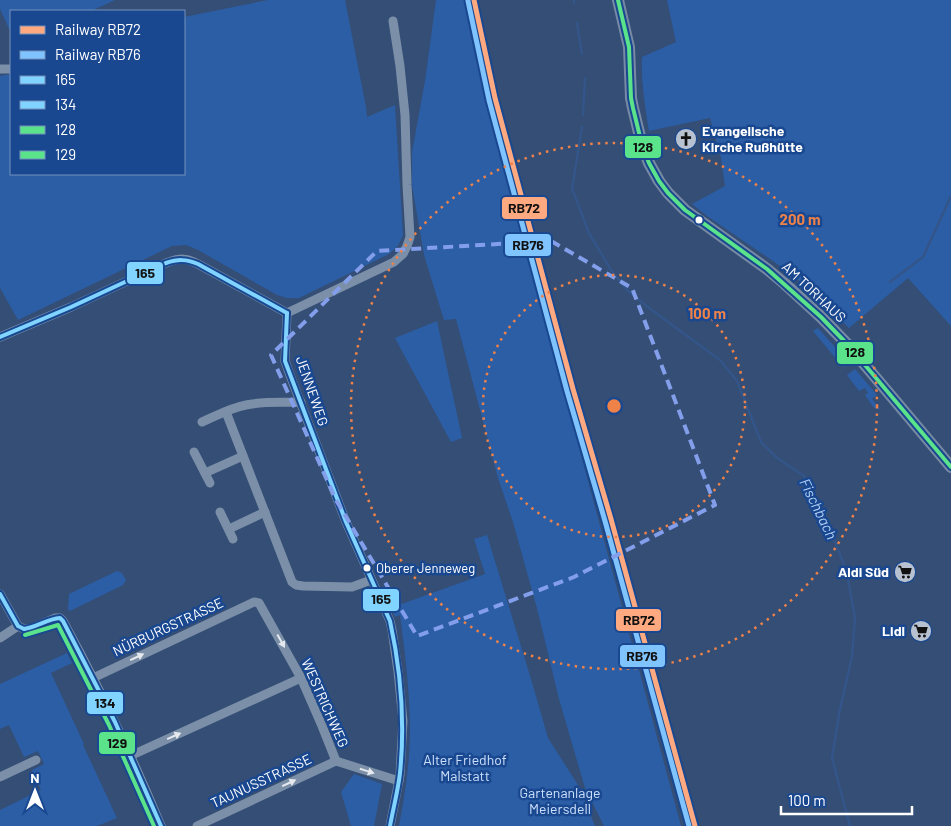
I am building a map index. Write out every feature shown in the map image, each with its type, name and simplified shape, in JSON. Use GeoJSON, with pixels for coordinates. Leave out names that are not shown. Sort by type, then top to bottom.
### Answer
{"type":"FeatureCollection","features":[{"type":"Feature","properties":{"kind":"main road","name":"AM TORHAUS"},"geometry":{"type":"LineString","coordinates":[[618,0],[629,47],[631,98],[642,144],[649,163],[659,181],[685,210],[785,284],[821,317],[849,346],[951,467]]}},
{"type":"Feature","properties":{"kind":"street"},"geometry":{"type":"LineString","coordinates":[[0,337],[178,258],[188,259],[198,264],[287,314],[394,262],[403,254],[410,237],[405,115],[393,21]]}},
{"type":"Feature","properties":{"kind":"street","name":"JENNEWEG"},"geometry":{"type":"LineString","coordinates":[[287,314],[285,361],[346,522],[390,621],[392,630],[403,721],[399,781],[390,826]]}},
{"type":"Feature","properties":{"kind":"street"},"geometry":{"type":"LineString","coordinates":[[202,422],[239,407],[257,403],[301,402]]}},
{"type":"Feature","properties":{"kind":"street"},"geometry":{"type":"LineString","coordinates":[[226,412],[292,582],[303,586],[346,588],[371,580]]}},
{"type":"Feature","properties":{"kind":"street"},"geometry":{"type":"LineString","coordinates":[[194,452],[210,483]]}},
{"type":"Feature","properties":{"kind":"street"},"geometry":{"type":"LineString","coordinates":[[205,473],[243,456]]}},
{"type":"Feature","properties":{"kind":"street"},"geometry":{"type":"LineString","coordinates":[[220,512],[234,539]]}},
{"type":"Feature","properties":{"kind":"street"},"geometry":{"type":"LineString","coordinates":[[229,529],[265,512]]}},
{"type":"Feature","properties":{"kind":"street"},"geometry":{"type":"LineString","coordinates":[[0,594],[21,627]]}},
{"type":"Feature","properties":{"kind":"street","name":"WESTRICHWEG"},"geometry":{"type":"LineString","coordinates":[[254,602],[259,603],[301,678],[336,762],[399,781]]}},
{"type":"Feature","properties":{"kind":"street","name":"NÜRBURGSTRASSE"},"geometry":{"type":"LineString","coordinates":[[93,678],[254,602]]}},
{"type":"Feature","properties":{"kind":"street"},"geometry":{"type":"LineString","coordinates":[[0,638],[21,627],[30,629],[55,618],[60,618],[63,621],[93,678],[161,826]]}},
{"type":"Feature","properties":{"kind":"street"},"geometry":{"type":"LineString","coordinates":[[130,756],[301,678]]}},
{"type":"Feature","properties":{"kind":"street"},"geometry":{"type":"LineString","coordinates":[[0,777],[36,760]]}},
{"type":"Feature","properties":{"kind":"street","name":"TAUNUSSTRASSE"},"geometry":{"type":"LineString","coordinates":[[197,826],[336,762]]}},
{"type":"Feature","properties":{"kind":"highlighted area"},"geometry":{"type":"Polygon","coordinates":[[[551,241],[632,288],[715,505],[574,577],[417,636],[336,500],[271,355],[377,251],[551,241]]]}},
{"type":"Feature","properties":{"kind":"green space"},"geometry":{"type":"Polygon","coordinates":[[[0,0],[115,0],[93,10],[10,10],[10,31],[0,9],[0,0]]]}},
{"type":"Feature","properties":{"kind":"green space"},"geometry":{"type":"Polygon","coordinates":[[[268,0],[345,0],[367,117],[395,105],[403,235],[398,246],[389,254],[299,298],[287,298],[277,295],[198,250],[186,245],[172,246],[18,320],[0,288],[0,76],[10,74],[10,175],[185,175],[185,17],[268,0]]]}},
{"type":"Feature","properties":{"kind":"green space"},"geometry":{"type":"Polygon","coordinates":[[[436,0],[464,0],[489,114],[681,826],[604,826],[585,788],[559,699],[538,612],[513,522],[498,478],[456,319],[444,320],[424,255],[412,185],[412,152],[425,81],[436,0]]]}},
{"type":"Feature","properties":{"kind":"green space"},"geometry":{"type":"Polygon","coordinates":[[[667,0],[951,0],[951,326],[908,278],[849,328],[789,272],[692,204],[725,186],[721,158],[710,118],[649,131],[643,84],[642,57],[676,42],[667,0]]]}},
{"type":"Feature","properties":{"kind":"green space"},"geometry":{"type":"Polygon","coordinates":[[[437,321],[462,438],[451,442],[395,338],[437,321]]]}},
{"type":"Feature","properties":{"kind":"green space"},"geometry":{"type":"Polygon","coordinates":[[[818,328],[849,363],[843,367],[813,331],[818,328]]]}},
{"type":"Feature","properties":{"kind":"green space"},"geometry":{"type":"Polygon","coordinates":[[[855,369],[877,395],[872,399],[880,409],[874,408],[865,395],[868,393],[865,388],[859,391],[847,375],[855,369]]]}},
{"type":"Feature","properties":{"kind":"green space","name":"Alter Friedhof Malstatt"},"geometry":{"type":"Polygon","coordinates":[[[487,535],[548,738],[580,788],[595,826],[399,826],[409,754],[409,701],[400,615],[395,617],[383,591],[386,590],[396,606],[485,574],[474,539],[487,535]]]}},
{"type":"Feature","properties":{"kind":"green space"},"geometry":{"type":"Polygon","coordinates":[[[117,571],[122,573],[126,580],[123,585],[70,611],[68,609],[69,594],[117,571]]]}},
{"type":"Feature","properties":{"kind":"green space"},"geometry":{"type":"Polygon","coordinates":[[[67,653],[72,663],[51,673],[117,818],[97,826],[0,826],[0,810],[41,790],[32,770],[44,764],[38,751],[24,757],[9,725],[0,729],[0,684],[67,653]]]}},
{"type":"Feature","properties":{"kind":"green space"},"geometry":{"type":"Polygon","coordinates":[[[354,774],[382,784],[374,826],[351,826],[341,792],[354,774]]]}},
{"type":"Feature","properties":{"kind":"waterway","name":"Fischbach"},"geometry":{"type":"LineString","coordinates":[[577,23],[582,54]]}},
{"type":"Feature","properties":{"kind":"waterway","name":"Fischbach"},"geometry":{"type":"LineString","coordinates":[[583,115],[585,78]]}},
{"type":"Feature","properties":{"kind":"waterway","name":"Fischbach"},"geometry":{"type":"LineString","coordinates":[[582,127],[572,189],[589,233],[611,270],[627,290],[720,360],[737,381],[761,442],[776,457],[804,476],[828,523],[847,573],[855,618],[852,657],[840,709],[832,758],[850,826]]}},
{"type":"Feature","properties":{"kind":"waterway"},"geometry":{"type":"LineString","coordinates":[[890,282],[923,257],[951,196]]}},
{"type":"Feature","properties":{"kind":"rail line","name":"RB72"},"geometry":{"type":"LineString","coordinates":[[474,0],[495,98],[573,389],[611,519],[695,826]]}},
{"type":"Feature","properties":{"kind":"rail line","name":"RB76"},"geometry":{"type":"LineString","coordinates":[[468,1],[489,100],[567,391],[689,826]]}},
{"type":"Feature","properties":{"kind":"transit line","name":"128"},"geometry":{"type":"LineString","coordinates":[[618,0],[629,47],[633,108],[642,145],[659,181],[685,210],[767,269],[821,317],[849,346],[951,467]]}},
{"type":"Feature","properties":{"kind":"transit line","name":"165"},"geometry":{"type":"LineString","coordinates":[[0,337],[71,307],[166,263],[178,260],[186,260],[198,264],[287,313]]}},
{"type":"Feature","properties":{"kind":"transit line","name":"165"},"geometry":{"type":"LineString","coordinates":[[287,313],[285,361],[346,522],[390,621],[394,640],[401,697],[402,735],[399,780],[390,826]]}},
{"type":"Feature","properties":{"kind":"transit line","name":"134"},"geometry":{"type":"LineString","coordinates":[[0,594],[18,626],[24,629]]}},
{"type":"Feature","properties":{"kind":"transit line","name":"134"},"geometry":{"type":"LineString","coordinates":[[24,629],[55,619],[60,618],[63,621],[115,722],[161,826]]}},
{"type":"Feature","properties":{"kind":"transit line","name":"129"},"geometry":{"type":"LineString","coordinates":[[25,635],[58,625],[109,725],[154,826]]}},
{"type":"Feature","properties":{"kind":"place","name":"Evangelische Kirche Rußhütte"},"geometry":{"type":"Point","coordinates":[686,139]}},
{"type":"Feature","properties":{"kind":"place","name":"Oberer Jenneweg"},"geometry":{"type":"Point","coordinates":[367,568]}},
{"type":"Feature","properties":{"kind":"place","name":"Aldi Süd"},"geometry":{"type":"Point","coordinates":[905,572]}},
{"type":"Feature","properties":{"kind":"place","name":"Lidl"},"geometry":{"type":"Point","coordinates":[921,631]}},
{"type":"Feature","properties":{"kind":"park label","name":"Gartenanlage Meiersdell"},"geometry":{"type":"Point","coordinates":[560,802]}}]}
